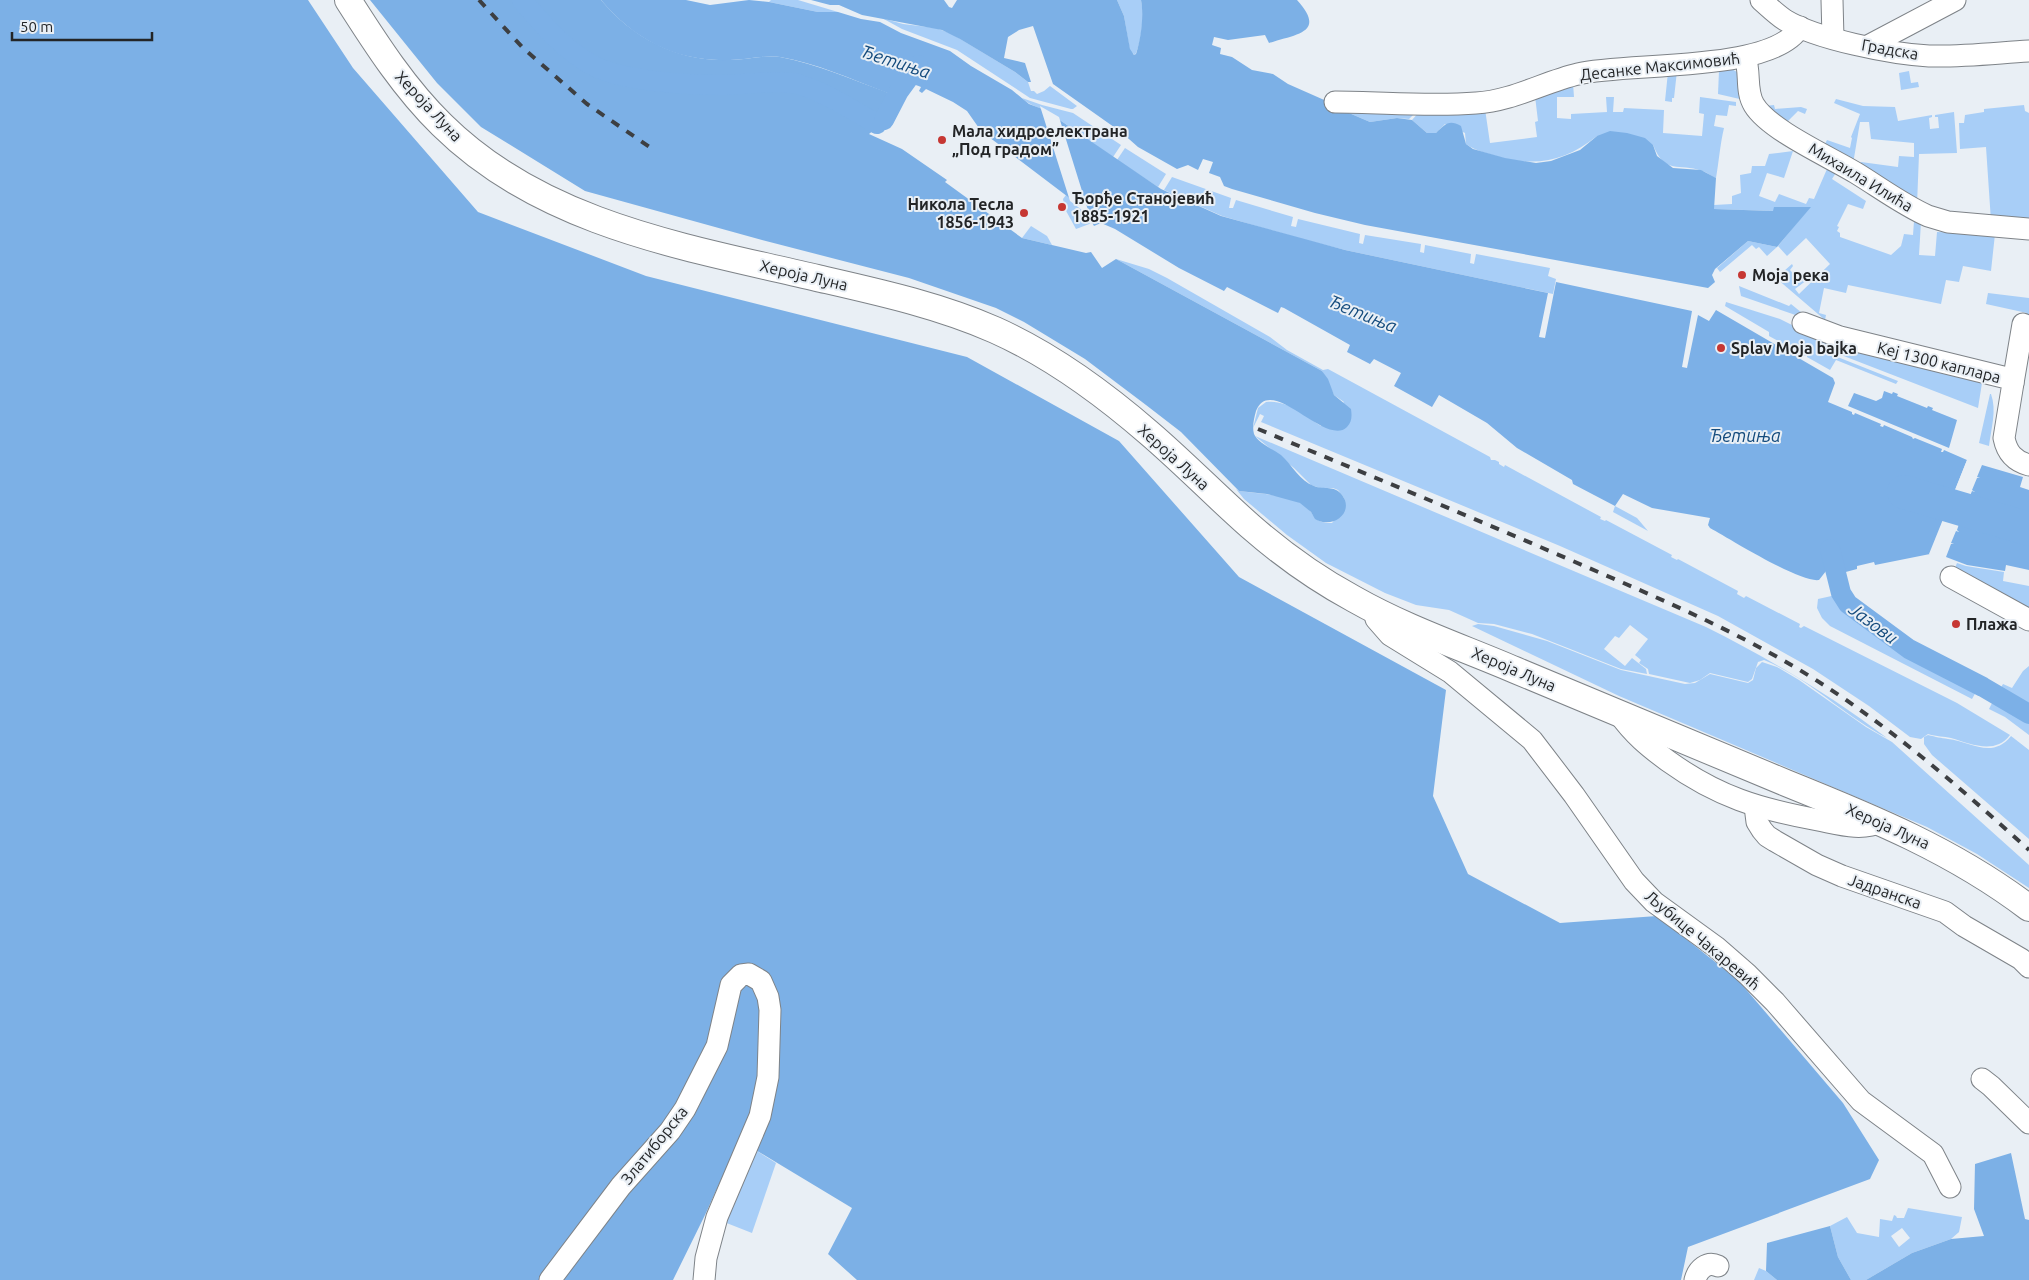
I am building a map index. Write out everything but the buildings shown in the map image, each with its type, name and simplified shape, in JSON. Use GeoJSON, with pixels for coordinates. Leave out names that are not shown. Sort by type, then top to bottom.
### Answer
{"type":"FeatureCollection","features":[{"type":"Feature","properties":{"kind":"main road","name":"Хероја Луна"},"geometry":{"type":"LineString","coordinates":[[348,0],[395,70],[441,124],[485,162],[507,178],[536,194],[602,222],[710,253],[920,302],[968,319],[1011,338],[1084,383],[1120,410],[1160,443],[1251,527],[1290,559],[1374,610],[1881,822],[1958,860],[2000,886],[2029,908]]}},
{"type":"Feature","properties":{"kind":"street","name":"Градска"},"geometry":{"type":"LineString","coordinates":[[1761,0],[1777,14],[1800,27],[1833,38],[1868,46],[1930,56],[2029,51]]}},
{"type":"Feature","properties":{"kind":"street"},"geometry":{"type":"LineString","coordinates":[[1832,0],[1833,38]]}},
{"type":"Feature","properties":{"kind":"street"},"geometry":{"type":"LineString","coordinates":[[1868,46],[1955,0]]}},
{"type":"Feature","properties":{"kind":"street","name":"Десанке Максимовић"},"geometry":{"type":"LineString","coordinates":[[1335,102],[1478,103],[1533,90],[1578,74],[1611,69],[1723,61],[1746,57],[1782,43],[1793,36],[1800,27]]}},
{"type":"Feature","properties":{"kind":"street","name":"Михаила Илића"},"geometry":{"type":"LineString","coordinates":[[1746,57],[1750,96],[1755,108],[1765,118],[1797,140],[1928,216],[1948,222],[2029,229]]}},
{"type":"Feature","properties":{"kind":"street","name":"Кеј 1300 каплара"},"geometry":{"type":"LineString","coordinates":[[1803,323],[1840,338],[2007,378],[2012,383],[2004,438],[2005,444],[2013,458],[2029,465]]}},
{"type":"Feature","properties":{"kind":"street"},"geometry":{"type":"LineString","coordinates":[[2012,383],[2023,324]]}},
{"type":"Feature","properties":{"kind":"street"},"geometry":{"type":"LineString","coordinates":[[1950,578],[2029,620]]}},
{"type":"Feature","properties":{"kind":"street","name":"Љубице Чакаревић"},"geometry":{"type":"LineString","coordinates":[[1374,610],[1380,626],[1390,635],[1450,672],[1532,740],[1574,795],[1634,881],[1654,902],[1716,947],[1776,1002],[1861,1101],[1933,1154],[1950,1187]]}},
{"type":"Feature","properties":{"kind":"street"},"geometry":{"type":"LineString","coordinates":[[1619,714],[1640,740],[1689,776],[1727,796],[1755,806],[1851,826],[1865,826],[1881,822]]}},
{"type":"Feature","properties":{"kind":"street","name":"Јадранска"},"geometry":{"type":"LineString","coordinates":[[1755,806],[1757,822],[1767,836],[1817,865],[1842,876],[1945,912],[1964,926],[2021,959],[2029,967]]}},
{"type":"Feature","properties":{"kind":"street","name":"Златиборска"},"geometry":{"type":"LineString","coordinates":[[550,1280],[621,1186],[670,1131],[685,1109],[717,1046],[730,985],[741,975],[749,974],[761,981],[768,997],[770,1010],[768,1078],[760,1116],[717,1217],[706,1258],[704,1280]]}},
{"type":"Feature","properties":{"kind":"street"},"geometry":{"type":"LineString","coordinates":[[1982,1080],[1991,1086],[2029,1123]]}},
{"type":"Feature","properties":{"kind":"street"},"geometry":{"type":"LineString","coordinates":[[1695,1280],[1699,1270],[1706,1265],[1713,1264],[1718,1266]]}},
{"type":"Feature","properties":{"kind":"shaded area"},"geometry":{"type":"Polygon","coordinates":[[[0,0],[308,0],[353,68],[478,212],[646,276],[967,357],[1119,441],[1239,577],[1446,690],[1433,796],[1468,874],[1560,923],[1657,916],[1738,980],[1843,1103],[1879,1160],[1870,1179],[1688,1247],[1681,1280],[857,1280],[828,1254],[852,1208],[739,1140],[673,1280],[0,1280],[0,0]]]}},
{"type":"Feature","properties":{"kind":"shaded area"},"geometry":{"type":"Polygon","coordinates":[[[370,0],[513,0],[549,41],[584,68],[603,77],[633,85],[659,88],[716,91],[780,88],[800,91],[875,129],[869,134],[902,149],[947,180],[945,182],[1022,238],[1086,253],[1091,252],[1102,268],[1116,259],[1322,371],[1328,379],[1334,395],[1351,409],[1351,419],[1347,427],[1338,431],[1326,428],[1274,400],[1263,402],[1256,411],[1253,431],[1259,440],[1281,455],[1309,484],[1339,492],[1345,501],[1344,513],[1335,521],[1322,522],[1315,519],[1311,512],[1300,503],[1267,494],[1239,491],[1181,432],[1085,359],[1024,322],[996,308],[909,278],[585,191],[481,127],[437,83],[370,0]]]}},
{"type":"Feature","properties":{"kind":"shaded area"},"geometry":{"type":"Polygon","coordinates":[[[530,0],[601,0],[614,14],[643,37],[675,52],[711,60],[780,57],[821,68],[889,93],[892,92],[880,119],[828,90],[798,78],[770,76],[716,80],[629,70],[610,65],[578,47],[562,35],[530,0]]]}},
{"type":"Feature","properties":{"kind":"shaded area"},"geometry":{"type":"Polygon","coordinates":[[[771,0],[798,0],[838,12],[818,12],[769,2],[771,0]]]}},
{"type":"Feature","properties":{"kind":"shaded area"},"geometry":{"type":"Polygon","coordinates":[[[811,0],[944,0],[952,8],[957,0],[1117,0],[1124,16],[1130,49],[1134,55],[1138,48],[1142,27],[1141,0],[1297,0],[1306,11],[1309,19],[1308,26],[1298,34],[1269,43],[1265,35],[1228,40],[1214,37],[1212,45],[1221,48],[1220,54],[1232,57],[1252,70],[1273,74],[1288,84],[1370,122],[1397,118],[1412,120],[1427,133],[1436,133],[1445,125],[1453,123],[1461,126],[1466,144],[1473,149],[1505,158],[1536,163],[1551,161],[1580,150],[1597,136],[1610,131],[1627,133],[1645,138],[1653,145],[1657,156],[1673,168],[1701,170],[1716,178],[1714,209],[1773,211],[1774,207],[1811,207],[1777,247],[1748,241],[1715,269],[1712,275],[1715,282],[1708,288],[1365,225],[1315,213],[1224,186],[1220,177],[1209,173],[1213,162],[1203,159],[1198,170],[1188,165],[1177,169],[1138,147],[1121,132],[1053,84],[1033,26],[1019,30],[1008,37],[1004,58],[1025,63],[1031,82],[1028,82],[1015,72],[942,30],[862,15],[839,5],[830,5],[811,0]]]}},
{"type":"Feature","properties":{"kind":"shaded area"},"geometry":{"type":"Polygon","coordinates":[[[1117,0],[1141,0],[1142,28],[1135,55],[1130,51],[1124,16],[1117,0]]]}},
{"type":"Feature","properties":{"kind":"shaded area"},"geometry":{"type":"Polygon","coordinates":[[[882,18],[903,24],[936,28],[952,34],[1015,72],[1028,82],[1031,91],[1037,94],[1050,86],[1077,106],[1071,109],[1030,98],[957,50],[902,29],[882,18]]]}},
{"type":"Feature","properties":{"kind":"shaded area"},"geometry":{"type":"Polygon","coordinates":[[[1730,68],[1742,75],[1744,100],[1718,94],[1719,71],[1730,68]]]}},
{"type":"Feature","properties":{"kind":"shaded area"},"geometry":{"type":"Polygon","coordinates":[[[1677,71],[1674,98],[1672,98],[1672,102],[1665,101],[1668,72],[1677,71]]]}},
{"type":"Feature","properties":{"kind":"shaded area"},"geometry":{"type":"Polygon","coordinates":[[[1909,71],[1911,83],[1918,82],[1919,87],[1901,90],[1899,73],[1909,71]]]}},
{"type":"Feature","properties":{"kind":"shaded area"},"geometry":{"type":"Polygon","coordinates":[[[1573,83],[1574,97],[1557,97],[1557,118],[1571,119],[1571,114],[1607,112],[1606,97],[1614,97],[1613,112],[1623,112],[1624,108],[1664,110],[1663,133],[1702,136],[1704,114],[1699,113],[1700,97],[1736,102],[1736,106],[1729,105],[1727,116],[1716,115],[1714,126],[1724,128],[1716,178],[1706,172],[1668,164],[1658,155],[1653,145],[1597,136],[1574,151],[1551,160],[1513,160],[1482,152],[1466,144],[1465,133],[1445,124],[1436,133],[1427,133],[1412,120],[1420,111],[1485,109],[1490,143],[1537,137],[1535,122],[1538,121],[1535,96],[1573,83]]]}},
{"type":"Feature","properties":{"kind":"shaded area"},"geometry":{"type":"Polygon","coordinates":[[[1022,98],[1073,113],[1121,145],[1113,157],[1049,113],[1022,98]]]}},
{"type":"Feature","properties":{"kind":"shaded area"},"geometry":{"type":"Polygon","coordinates":[[[1836,99],[1863,106],[1895,107],[1898,121],[1932,115],[1929,118],[1930,129],[1939,128],[1938,117],[1935,117],[1935,115],[1954,112],[1957,153],[1919,154],[1917,205],[1858,167],[1861,162],[1898,167],[1899,156],[1914,157],[1914,143],[1871,139],[1869,122],[1860,122],[1853,164],[1823,148],[1827,140],[1850,148],[1851,137],[1860,114],[1834,103],[1836,99]]]}},
{"type":"Feature","properties":{"kind":"shaded area"},"geometry":{"type":"Polygon","coordinates":[[[1774,105],[1775,109],[1801,107],[1807,109],[1805,114],[1798,111],[1785,124],[1765,106],[1774,105]]]}},
{"type":"Feature","properties":{"kind":"shaded area"},"geometry":{"type":"Polygon","coordinates":[[[2024,105],[2025,111],[2029,113],[2029,224],[1991,221],[1986,147],[1960,149],[1959,123],[1964,123],[1965,115],[1984,112],[1984,109],[2024,105]]]}},
{"type":"Feature","properties":{"kind":"shaded area"},"geometry":{"type":"Polygon","coordinates":[[[1335,107],[1418,110],[1409,119],[1397,118],[1370,122],[1335,107]]]}},
{"type":"Feature","properties":{"kind":"shaded area"},"geometry":{"type":"Polygon","coordinates":[[[1125,148],[1166,174],[1158,187],[1117,160],[1125,148]]]}},
{"type":"Feature","properties":{"kind":"shaded area"},"geometry":{"type":"Polygon","coordinates":[[[1793,151],[1784,178],[1767,173],[1759,196],[1775,202],[1779,194],[1806,204],[1809,198],[1814,199],[1827,169],[1839,168],[1832,179],[1866,201],[1863,209],[1848,204],[1837,226],[1839,227],[1837,231],[1840,233],[1840,237],[1891,255],[1901,246],[1904,234],[1913,235],[1914,221],[1921,222],[1919,255],[1935,256],[1937,232],[1995,234],[1991,271],[1963,266],[1959,282],[1946,280],[1941,304],[1848,285],[1846,293],[1824,288],[1819,313],[1826,315],[1825,320],[1776,278],[1792,264],[1793,266],[1790,270],[1797,278],[1802,275],[1807,280],[1795,289],[1799,294],[1830,264],[1806,238],[1787,256],[1778,246],[1810,207],[1774,208],[1774,211],[1714,209],[1714,205],[1732,204],[1732,196],[1741,193],[1740,175],[1751,173],[1752,166],[1765,166],[1769,154],[1793,151]]]}},
{"type":"Feature","properties":{"kind":"shaded area"},"geometry":{"type":"Polygon","coordinates":[[[1172,177],[1231,198],[1229,208],[1233,208],[1236,200],[1293,217],[1291,226],[1296,227],[1298,219],[1360,234],[1359,243],[1363,244],[1365,235],[1421,244],[1420,252],[1424,253],[1425,245],[1471,254],[1470,263],[1474,264],[1476,254],[1550,268],[1548,276],[1556,279],[1553,294],[1345,250],[1222,216],[1164,190],[1172,177]]]}},
{"type":"Feature","properties":{"kind":"shaded area"},"geometry":{"type":"Polygon","coordinates":[[[1066,195],[1084,209],[1092,223],[1076,229],[1065,209],[1063,199],[1066,195]]]}},
{"type":"Feature","properties":{"kind":"shaded area"},"geometry":{"type":"Polygon","coordinates":[[[1031,226],[1047,236],[1052,245],[1022,238],[1031,226]]]}},
{"type":"Feature","properties":{"kind":"shaded area"},"geometry":{"type":"Polygon","coordinates":[[[1748,241],[1777,247],[1767,256],[1759,247],[1756,249],[1752,245],[1720,272],[1717,268],[1748,241]]]}},
{"type":"Feature","properties":{"kind":"shaded area"},"geometry":{"type":"Polygon","coordinates":[[[1116,259],[1149,269],[1167,278],[1270,337],[1287,350],[1323,370],[1328,369],[1490,457],[1491,460],[1499,462],[1504,467],[1505,465],[1601,517],[1600,519],[1606,520],[1672,555],[1671,557],[1738,591],[1737,594],[1744,598],[1746,596],[1800,624],[1799,627],[1804,626],[1957,703],[2010,735],[1997,745],[1990,746],[1975,745],[1948,737],[1928,734],[1921,739],[1910,737],[1869,706],[1813,669],[1718,616],[1560,546],[1261,422],[1264,416],[1260,414],[1253,428],[1258,408],[1266,402],[1288,405],[1321,426],[1344,402],[1334,395],[1322,371],[1116,259]]]}},
{"type":"Feature","properties":{"kind":"shaded area"},"geometry":{"type":"Polygon","coordinates":[[[1739,286],[1789,306],[1791,304],[1807,319],[1741,296],[1739,286]]]}},
{"type":"Feature","properties":{"kind":"shaded area"},"geometry":{"type":"Polygon","coordinates":[[[1988,293],[2029,298],[2029,325],[2025,325],[2027,313],[1986,304],[1988,293]]]}},
{"type":"Feature","properties":{"kind":"shaded area"},"geometry":{"type":"Polygon","coordinates":[[[1726,302],[1780,319],[1800,329],[1977,380],[1982,383],[1978,408],[1836,353],[1835,356],[1898,381],[1896,384],[1836,360],[1830,370],[1807,357],[1807,354],[1805,356],[1769,336],[1769,332],[1725,306],[1726,302]]]}},
{"type":"Feature","properties":{"kind":"shaded area"},"geometry":{"type":"Polygon","coordinates":[[[1990,394],[1993,400],[1994,413],[1989,446],[1979,443],[1990,394]]]}},
{"type":"Feature","properties":{"kind":"shaded area"},"geometry":{"type":"Polygon","coordinates":[[[1255,436],[1706,627],[1799,678],[1887,738],[1856,719],[1797,677],[1764,660],[1758,662],[1752,679],[1748,682],[1710,673],[1700,680],[1690,683],[1649,674],[1648,669],[1639,663],[1641,660],[1635,655],[1648,639],[1630,625],[1619,638],[1615,636],[1604,649],[1625,666],[1632,658],[1646,669],[1647,674],[1621,669],[1532,634],[1494,624],[1478,623],[1449,610],[1416,605],[1385,593],[1326,563],[1287,535],[1244,499],[1236,489],[1286,498],[1306,506],[1317,519],[1325,523],[1332,523],[1345,508],[1344,498],[1338,490],[1311,485],[1294,468],[1255,436]]]}},
{"type":"Feature","properties":{"kind":"shaded area"},"geometry":{"type":"Polygon","coordinates":[[[1615,506],[1637,518],[1648,531],[1613,512],[1615,506]]]}},
{"type":"Feature","properties":{"kind":"shaded area"},"geometry":{"type":"Polygon","coordinates":[[[1957,563],[2004,572],[2003,581],[2029,586],[2029,614],[1953,573],[1957,563]]]}},
{"type":"Feature","properties":{"kind":"shaded area"},"geometry":{"type":"Polygon","coordinates":[[[1836,595],[1838,603],[1901,652],[1977,690],[1972,699],[1830,626],[1822,618],[1817,608],[1818,599],[1836,595]]]}},
{"type":"Feature","properties":{"kind":"shaded area"},"geometry":{"type":"Polygon","coordinates":[[[1478,624],[1494,626],[1547,641],[1621,670],[1685,684],[1695,683],[1710,674],[1748,683],[1753,680],[1756,668],[1762,662],[1777,667],[1799,680],[1866,727],[1892,742],[2029,865],[2029,888],[1977,854],[1927,827],[1619,696],[1472,626],[1478,624]]]}},
{"type":"Feature","properties":{"kind":"shaded area"},"geometry":{"type":"Polygon","coordinates":[[[1888,627],[1983,680],[1982,682],[1931,655],[1888,627]]]}},
{"type":"Feature","properties":{"kind":"shaded area"},"geometry":{"type":"Polygon","coordinates":[[[2029,666],[2029,708],[1999,691],[2003,684],[2012,688],[2023,671],[2029,666]]]}},
{"type":"Feature","properties":{"kind":"shaded area"},"geometry":{"type":"Polygon","coordinates":[[[1994,699],[2029,720],[2029,735],[2005,717],[1989,709],[1994,699]]]}},
{"type":"Feature","properties":{"kind":"shaded area"},"geometry":{"type":"Polygon","coordinates":[[[1928,735],[1989,748],[2004,743],[2011,736],[2029,750],[2029,839],[1932,755],[1924,744],[1924,737],[1928,735]]]}},
{"type":"Feature","properties":{"kind":"shaded area"},"geometry":{"type":"Polygon","coordinates":[[[757,1151],[776,1163],[752,1233],[724,1222],[757,1151]]]}},
{"type":"Feature","properties":{"kind":"shaded area"},"geometry":{"type":"Polygon","coordinates":[[[2011,1153],[2025,1219],[2029,1220],[2029,1280],[1866,1280],[1912,1253],[1951,1239],[1984,1236],[1974,1209],[1975,1164],[2011,1153]]]}},
{"type":"Feature","properties":{"kind":"shaded area"},"geometry":{"type":"Polygon","coordinates":[[[1908,1208],[1962,1217],[1959,1232],[1951,1239],[1912,1253],[1866,1280],[1851,1280],[1838,1257],[1830,1226],[1847,1217],[1857,1233],[1879,1237],[1880,1219],[1892,1221],[1894,1215],[1897,1218],[1904,1218],[1908,1208]],[[1902,1228],[1891,1236],[1899,1247],[1910,1238],[1902,1228]]]}},
{"type":"Feature","properties":{"kind":"shaded area"},"geometry":{"type":"Polygon","coordinates":[[[1830,1226],[1838,1257],[1851,1280],[1777,1280],[1766,1271],[1767,1243],[1830,1226]]]}},
{"type":"Feature","properties":{"kind":"shaded area"},"geometry":{"type":"Polygon","coordinates":[[[1759,1268],[1766,1271],[1777,1280],[1754,1280],[1759,1268]]]}},
{"type":"Feature","properties":{"kind":"water","name":"Ђетиња"},"geometry":{"type":"Polygon","coordinates":[[[601,0],[686,0],[710,5],[749,0],[818,12],[838,12],[880,22],[901,33],[950,51],[971,66],[1012,90],[1029,104],[1045,110],[1161,189],[1221,216],[1345,250],[1548,293],[1539,337],[1545,338],[1556,282],[1692,311],[1682,367],[1687,368],[1698,315],[1709,321],[1716,310],[1833,378],[1835,383],[1828,402],[1852,412],[1854,415],[1855,413],[1881,424],[1880,426],[1883,427],[1884,425],[1913,439],[1915,438],[1942,449],[1941,452],[1944,450],[1967,460],[1930,554],[1875,565],[1874,562],[1857,566],[1857,569],[1835,577],[1826,571],[1819,580],[1797,575],[1710,528],[1708,525],[1710,518],[1652,508],[1623,494],[1615,506],[1573,484],[1572,480],[1517,448],[1487,423],[1439,395],[1432,407],[1394,386],[1401,373],[1374,359],[1370,364],[1347,352],[1350,345],[1284,308],[1281,307],[1278,313],[1227,287],[1224,291],[1179,268],[1115,229],[1101,223],[1094,226],[1084,209],[981,131],[967,111],[926,89],[922,93],[919,91],[921,87],[907,83],[902,84],[891,92],[885,92],[820,67],[780,57],[710,60],[692,57],[658,46],[643,37],[628,27],[601,0]]]}},
{"type":"Feature","properties":{"kind":"water"},"geometry":{"type":"Polygon","coordinates":[[[1884,391],[1892,394],[1893,392],[1898,394],[1897,396],[1927,408],[1928,406],[1933,408],[1932,410],[1957,420],[1949,448],[1848,406],[1854,393],[1876,401],[1882,398],[1884,391]]]}},
{"type":"Feature","properties":{"kind":"water"},"geometry":{"type":"Polygon","coordinates":[[[1982,465],[2023,477],[2020,487],[2029,490],[2029,570],[2006,565],[2005,571],[1967,565],[1946,557],[1951,544],[1954,544],[1951,543],[1956,531],[1959,532],[1957,530],[1961,518],[1964,518],[1962,517],[1966,504],[1969,505],[1967,503],[1972,491],[1975,492],[1972,490],[1977,478],[1980,478],[1977,477],[1982,465]]]}},
{"type":"Feature","properties":{"kind":"pier"},"geometry":{"type":"Polygon","coordinates":[[[1040,106],[1059,117],[1092,223],[1090,224],[1082,210],[1070,201],[1040,106]]]}},
{"type":"Feature","properties":{"kind":"pier"},"geometry":{"type":"Polygon","coordinates":[[[1967,460],[1970,461],[1932,555],[1929,554],[1967,460]]]}},
{"type":"Feature","properties":{"kind":"waterway"},"geometry":{"type":"LineString","coordinates":[[522,0],[546,28],[573,53],[606,71],[638,79],[691,84],[792,83],[823,94],[877,124]]}},
{"type":"Feature","properties":{"kind":"waterway"},"geometry":{"type":"LineString","coordinates":[[884,120],[899,91],[918,65]]}},
{"type":"Feature","properties":{"kind":"waterway","name":"Ђетиња"},"geometry":{"type":"LineString","coordinates":[[1904,492],[2029,529]]}},
{"type":"Feature","properties":{"kind":"waterway","name":"Јазови"},"geometry":{"type":"LineString","coordinates":[[1830,549],[1841,593],[1848,604],[1909,649],[1983,687],[2029,714]]}},
{"type":"Feature","properties":{"kind":"railway"},"geometry":{"type":"LineString","coordinates":[[479,0],[523,48],[587,104],[651,148]]}},
{"type":"Feature","properties":{"kind":"railway"},"geometry":{"type":"LineString","coordinates":[[1258,429],[1637,589],[1772,654],[1829,689],[1889,731],[1946,777],[2029,850]]}},
{"type":"Feature","properties":{"kind":"place","name":"Мала хидроелектрана „Под градом”"},"geometry":{"type":"Point","coordinates":[942,140]}},
{"type":"Feature","properties":{"kind":"place","name":"Ђорђе Станојевић 1885-1921"},"geometry":{"type":"Point","coordinates":[1062,207]}},
{"type":"Feature","properties":{"kind":"place","name":"Никола Тесла 1856-1943"},"geometry":{"type":"Point","coordinates":[1024,213]}},
{"type":"Feature","properties":{"kind":"place","name":"Моја река"},"geometry":{"type":"Point","coordinates":[1742,275]}},
{"type":"Feature","properties":{"kind":"place","name":"Splav Moja bajka"},"geometry":{"type":"Point","coordinates":[1721,348]}},
{"type":"Feature","properties":{"kind":"place","name":"Плажа"},"geometry":{"type":"Point","coordinates":[1956,624]}}]}
